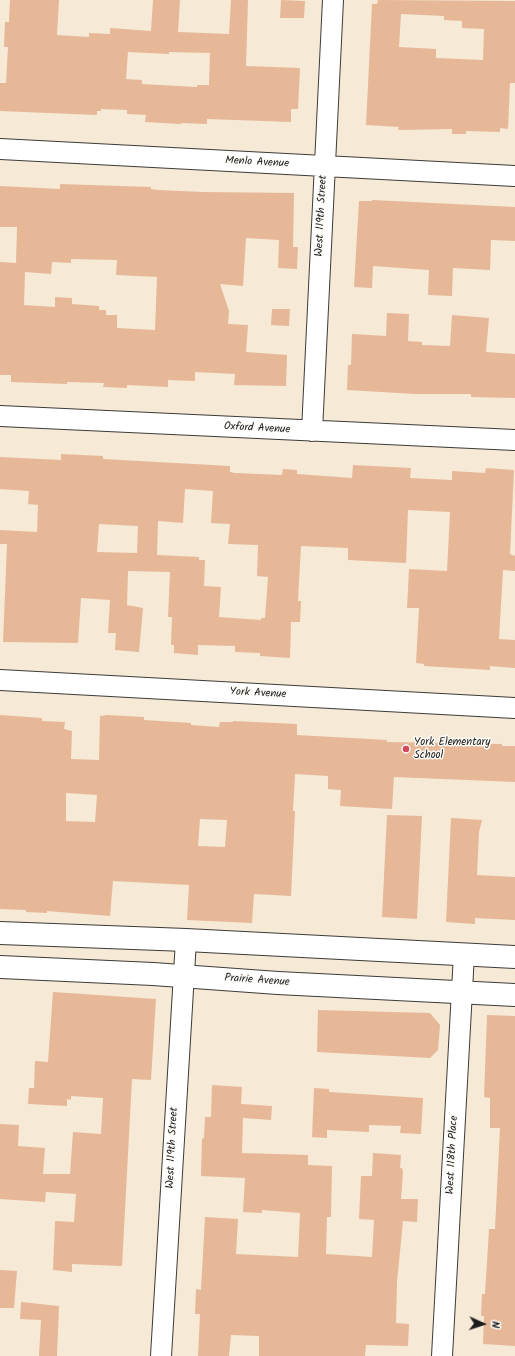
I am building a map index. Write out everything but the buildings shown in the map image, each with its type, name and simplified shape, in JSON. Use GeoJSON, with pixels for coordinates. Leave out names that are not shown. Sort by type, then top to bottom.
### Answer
{"type":"FeatureCollection","features":[{"type":"Feature","properties":{"kind":"main road"},"geometry":{"type":"LineString","coordinates":[[0,933],[186,940],[515,957]]}},
{"type":"Feature","properties":{"kind":"main road","name":"Prairie Avenue"},"geometry":{"type":"LineString","coordinates":[[0,967],[515,995]]}},
{"type":"Feature","properties":{"kind":"street","name":"West 119th Street"},"geometry":{"type":"LineString","coordinates":[[312,431],[333,0]]}},
{"type":"Feature","properties":{"kind":"street","name":"Menlo Avenue"},"geometry":{"type":"LineString","coordinates":[[0,149],[515,176]]}},
{"type":"Feature","properties":{"kind":"street","name":"Oxford Avenue"},"geometry":{"type":"LineString","coordinates":[[0,416],[515,440]]}},
{"type":"Feature","properties":{"kind":"street","name":"York Avenue"},"geometry":{"type":"LineString","coordinates":[[0,680],[515,708]]}},
{"type":"Feature","properties":{"kind":"street","name":"West 119th Street"},"geometry":{"type":"LineString","coordinates":[[161,1356],[186,940]]}},
{"type":"Feature","properties":{"kind":"street","name":"West 118th Place"},"geometry":{"type":"LineString","coordinates":[[442,1356],[464,954]]}},
{"type":"Feature","properties":{"kind":"place","name":"York Elementary School"},"geometry":{"type":"Point","coordinates":[406,749]}}]}
